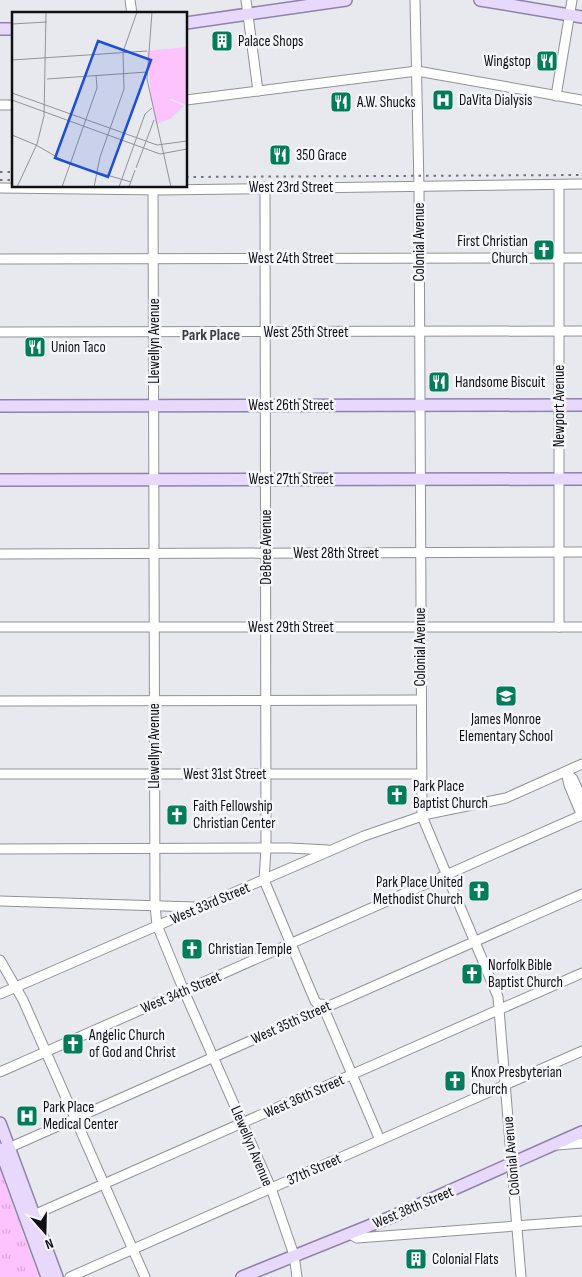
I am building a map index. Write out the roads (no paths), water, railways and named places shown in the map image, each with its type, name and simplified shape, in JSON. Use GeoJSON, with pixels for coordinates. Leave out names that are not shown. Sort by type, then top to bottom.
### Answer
{"type":"FeatureCollection","features":[{"type":"Feature","properties":{"kind":"main road"},"geometry":{"type":"LineString","coordinates":[[188,23],[346,0]]}},
{"type":"Feature","properties":{"kind":"main road"},"geometry":{"type":"LineString","coordinates":[[480,0],[582,17]]}},
{"type":"Feature","properties":{"kind":"main road","name":"West 26th Street"},"geometry":{"type":"LineString","coordinates":[[0,406],[582,405]]}},
{"type":"Feature","properties":{"kind":"main road","name":"West 27th Street"},"geometry":{"type":"LineString","coordinates":[[0,480],[582,479]]}},
{"type":"Feature","properties":{"kind":"main road"},"geometry":{"type":"LineString","coordinates":[[0,1123],[3,1150],[57,1277]]}},
{"type":"Feature","properties":{"kind":"main road","name":"West 38th Street"},"geometry":{"type":"LineString","coordinates":[[242,1277],[350,1234],[582,1132]]}},
{"type":"Feature","properties":{"kind":"main road"},"geometry":{"type":"LineString","coordinates":[[30,1217],[47,1277]]}},
{"type":"Feature","properties":{"kind":"street"},"geometry":{"type":"LineString","coordinates":[[246,0],[258,91]]}},
{"type":"Feature","properties":{"kind":"street","name":"Colonial Avenue"},"geometry":{"type":"LineString","coordinates":[[416,0],[419,187],[422,816],[498,997],[521,1277]]}},
{"type":"Feature","properties":{"kind":"street"},"geometry":{"type":"LineString","coordinates":[[556,96],[572,0]]}},
{"type":"Feature","properties":{"kind":"street"},"geometry":{"type":"LineString","coordinates":[[188,100],[417,71],[582,100]]}},
{"type":"Feature","properties":{"kind":"street","name":"West 23rd Street"},"geometry":{"type":"LineString","coordinates":[[188,187],[419,187],[582,184]]}},
{"type":"Feature","properties":{"kind":"street","name":"Newport Avenue"},"geometry":{"type":"LineString","coordinates":[[559,185],[559,627]]}},
{"type":"Feature","properties":{"kind":"street","name":"DeBree Avenue"},"geometry":{"type":"LineString","coordinates":[[265,187],[266,848],[269,856],[266,879],[292,943],[321,999],[322,1009],[380,1140]]}},
{"type":"Feature","properties":{"kind":"street","name":"Llewellyn Avenue"},"geometry":{"type":"LineString","coordinates":[[153,188],[155,479],[154,848],[157,925],[271,1188],[294,1255],[298,1277]]}},
{"type":"Feature","properties":{"kind":"street","name":"West 24th Street"},"geometry":{"type":"LineString","coordinates":[[0,259],[582,258]]}},
{"type":"Feature","properties":{"kind":"street","name":"West 25th Street"},"geometry":{"type":"LineString","coordinates":[[0,332],[582,331]]}},
{"type":"Feature","properties":{"kind":"street","name":"West 28th Street"},"geometry":{"type":"LineString","coordinates":[[0,554],[582,552]]}},
{"type":"Feature","properties":{"kind":"street","name":"West 29th Street"},"geometry":{"type":"LineString","coordinates":[[0,627],[582,627]]}},
{"type":"Feature","properties":{"kind":"street"},"geometry":{"type":"LineString","coordinates":[[0,700],[421,700]]}},
{"type":"Feature","properties":{"kind":"street","name":"West 33rd Street"},"geometry":{"type":"LineString","coordinates":[[0,994],[330,850],[397,823],[506,798],[582,764]]}},
{"type":"Feature","properties":{"kind":"street"},"geometry":{"type":"LineString","coordinates":[[566,772],[573,779],[582,799]]}},
{"type":"Feature","properties":{"kind":"street"},"geometry":{"type":"LineString","coordinates":[[566,772],[568,785],[582,815]]}},
{"type":"Feature","properties":{"kind":"street","name":"West 31st Street"},"geometry":{"type":"LineString","coordinates":[[0,774],[421,774]]}},
{"type":"Feature","properties":{"kind":"street","name":"West 34th Street"},"geometry":{"type":"LineString","coordinates":[[0,1072],[582,815]]}},
{"type":"Feature","properties":{"kind":"street"},"geometry":{"type":"LineString","coordinates":[[0,849],[266,848],[330,850]]}},
{"type":"Feature","properties":{"kind":"street","name":"West 35th Street"},"geometry":{"type":"LineString","coordinates":[[3,1150],[582,894]]}},
{"type":"Feature","properties":{"kind":"street"},"geometry":{"type":"LineString","coordinates":[[0,901],[199,908]]}},
{"type":"Feature","properties":{"kind":"street"},"geometry":{"type":"LineString","coordinates":[[0,960],[16,987],[145,1277]]}},
{"type":"Feature","properties":{"kind":"street","name":"West 36th Street"},"geometry":{"type":"LineString","coordinates":[[30,1217],[582,973]]}},
{"type":"Feature","properties":{"kind":"street","name":"37th Street"},"geometry":{"type":"LineString","coordinates":[[70,1277],[582,1051]]}},
{"type":"Feature","properties":{"kind":"street"},"geometry":{"type":"LineString","coordinates":[[552,1146],[582,1143]]}},
{"type":"Feature","properties":{"kind":"street"},"geometry":{"type":"LineString","coordinates":[[350,1234],[357,1238],[582,1220]]}},
{"type":"Feature","properties":{"kind":"railway"},"geometry":{"type":"LineString","coordinates":[[0,172],[12,172]]}},
{"type":"Feature","properties":{"kind":"railway"},"geometry":{"type":"LineString","coordinates":[[188,177],[582,175]]}},
{"type":"Feature","properties":{"kind":"railway"},"geometry":{"type":"LineString","coordinates":[[0,180],[12,180]]}},
{"type":"Feature","properties":{"kind":"place","name":"Palace Shops"},"geometry":{"type":"Point","coordinates":[222,41]}},
{"type":"Feature","properties":{"kind":"place","name":"Wingstop"},"geometry":{"type":"Point","coordinates":[547,61]}},
{"type":"Feature","properties":{"kind":"place","name":"DaVita Dialysis"},"geometry":{"type":"Point","coordinates":[443,100]}},
{"type":"Feature","properties":{"kind":"place","name":"A.W. Shucks"},"geometry":{"type":"Point","coordinates":[341,102]}},
{"type":"Feature","properties":{"kind":"place","name":"350 Grace"},"geometry":{"type":"Point","coordinates":[280,155]}},
{"type":"Feature","properties":{"kind":"place","name":"First Christian Church"},"geometry":{"type":"Point","coordinates":[544,250]}},
{"type":"Feature","properties":{"kind":"place","name":"Union Taco"},"geometry":{"type":"Point","coordinates":[35,347]}},
{"type":"Feature","properties":{"kind":"place","name":"Handsome Biscuit"},"geometry":{"type":"Point","coordinates":[439,382]}},
{"type":"Feature","properties":{"kind":"place","name":"James Monroe Elementary School"},"geometry":{"type":"Point","coordinates":[506,696]}},
{"type":"Feature","properties":{"kind":"place","name":"Park Place Baptist Church"},"geometry":{"type":"Point","coordinates":[397,795]}},
{"type":"Feature","properties":{"kind":"place","name":"Faith Fellowship Christian Center"},"geometry":{"type":"Point","coordinates":[177,815]}},
{"type":"Feature","properties":{"kind":"place","name":"Park Place United Methodist Church"},"geometry":{"type":"Point","coordinates":[479,891]}},
{"type":"Feature","properties":{"kind":"place","name":"Christian Temple"},"geometry":{"type":"Point","coordinates":[192,949]}},
{"type":"Feature","properties":{"kind":"place","name":"Norfolk Bible Baptist Church"},"geometry":{"type":"Point","coordinates":[472,974]}},
{"type":"Feature","properties":{"kind":"place","name":"Angelic Church of God and Christ"},"geometry":{"type":"Point","coordinates":[73,1044]}},
{"type":"Feature","properties":{"kind":"place","name":"Knox Presbyterian Church"},"geometry":{"type":"Point","coordinates":[455,1081]}},
{"type":"Feature","properties":{"kind":"place","name":"Park Place Medical Center"},"geometry":{"type":"Point","coordinates":[27,1116]}},
{"type":"Feature","properties":{"kind":"place","name":"Colonial Flats"},"geometry":{"type":"Point","coordinates":[416,1259]}},
{"type":"Feature","properties":{"kind":"district","name":"Park Place"},"geometry":{"type":"Point","coordinates":[211,334]}}]}
